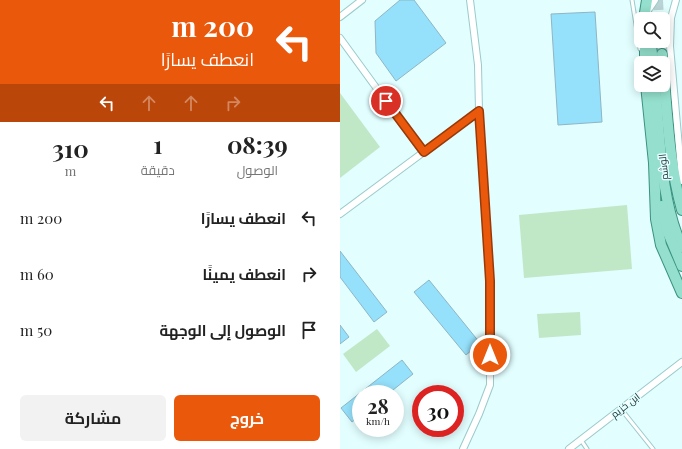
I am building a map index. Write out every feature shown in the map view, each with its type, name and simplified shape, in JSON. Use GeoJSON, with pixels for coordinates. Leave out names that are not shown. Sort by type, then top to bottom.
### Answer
{"type":"FeatureCollection","features":[{"type":"Feature","properties":{"kind":"main road"},"geometry":{"type":"LineString","coordinates":[[645,12],[647,0]]}},
{"type":"Feature","properties":{"kind":"main road","name":"الوشم"},"geometry":{"type":"LineString","coordinates":[[662,54],[672,159],[682,210]]}},
{"type":"Feature","properties":{"kind":"main road"},"geometry":{"type":"LineString","coordinates":[[647,92],[654,163],[656,219],[660,245],[682,293]]}},
{"type":"Feature","properties":{"kind":"main road","name":"الوشم"},"geometry":{"type":"LineString","coordinates":[[656,92],[665,190],[671,216],[682,247]]}},
{"type":"Feature","properties":{"kind":"main road"},"geometry":{"type":"LineString","coordinates":[[654,163],[667,230],[682,266]]}},
{"type":"Feature","properties":{"kind":"street"},"geometry":{"type":"LineString","coordinates":[[340,17],[362,0]]}},
{"type":"Feature","properties":{"kind":"street"},"geometry":{"type":"LineString","coordinates":[[463,449],[479,414],[490,384],[490,281],[479,111],[478,65],[470,0]]}},
{"type":"Feature","properties":{"kind":"street"},"geometry":{"type":"LineString","coordinates":[[648,12],[655,0]]}},
{"type":"Feature","properties":{"kind":"street"},"geometry":{"type":"LineString","coordinates":[[676,0],[671,18],[670,46],[682,181]]}},
{"type":"Feature","properties":{"kind":"street"},"geometry":{"type":"LineString","coordinates":[[340,38],[424,152]]}},
{"type":"Feature","properties":{"kind":"street"},"geometry":{"type":"LineString","coordinates":[[340,214],[479,111]]}},
{"type":"Feature","properties":{"kind":"street","name":"ابن خزيم"},"geometry":{"type":"LineString","coordinates":[[569,449],[682,362]]}},
{"type":"Feature","properties":{"kind":"lane"},"geometry":{"type":"LineString","coordinates":[[632,0],[643,56]]}},
{"type":"Feature","properties":{"kind":"lane"},"geometry":{"type":"LineString","coordinates":[[675,108],[682,108]]}},
{"type":"Feature","properties":{"kind":"lane"},"geometry":{"type":"LineString","coordinates":[[621,409],[653,449]]}},
{"type":"Feature","properties":{"kind":"lane"},"geometry":{"type":"LineString","coordinates":[[580,440],[587,449]]}},
{"type":"Feature","properties":{"kind":"green space"},"geometry":{"type":"Polygon","coordinates":[[[340,93],[380,147],[340,178],[340,93]]]}},
{"type":"Feature","properties":{"kind":"green space"},"geometry":{"type":"Polygon","coordinates":[[[627,205],[632,269],[524,278],[519,215],[627,205]]]}},
{"type":"Feature","properties":{"kind":"green space"},"geometry":{"type":"Polygon","coordinates":[[[580,312],[581,335],[539,338],[537,314],[580,312]]]}},
{"type":"Feature","properties":{"kind":"green space"},"geometry":{"type":"Polygon","coordinates":[[[377,329],[390,346],[356,372],[343,354],[377,329]]]}},
{"type":"Feature","properties":{"kind":"building"},"geometry":{"type":"Polygon","coordinates":[[[400,0],[414,0],[446,43],[396,81],[376,53],[375,21],[400,0]]]}},
{"type":"Feature","properties":{"kind":"building"},"geometry":{"type":"Polygon","coordinates":[[[595,12],[602,122],[558,125],[551,14],[595,12]]]}},
{"type":"Feature","properties":{"kind":"building"},"geometry":{"type":"Polygon","coordinates":[[[340,251],[387,312],[374,322],[340,277],[340,251]]]}},
{"type":"Feature","properties":{"kind":"building"},"geometry":{"type":"Polygon","coordinates":[[[429,280],[480,343],[466,355],[414,292],[429,280]]]}},
{"type":"Feature","properties":{"kind":"building"},"geometry":{"type":"Polygon","coordinates":[[[340,325],[349,337],[340,344],[340,325]]]}},
{"type":"Feature","properties":{"kind":"building"},"geometry":{"type":"Polygon","coordinates":[[[402,360],[413,374],[399,385],[370,385],[402,360]]]}},
{"type":"Feature","properties":{"kind":"building"},"geometry":{"type":"Polygon","coordinates":[[[352,399],[352,422],[341,408],[352,399]]]}},
{"type":"Feature","properties":{"kind":"tunnel"},"geometry":{"type":"LineString","coordinates":[[658,0],[659,12]]}},
{"type":"Feature","properties":{"kind":"tunnel"},"geometry":{"type":"LineString","coordinates":[[662,48],[662,54]]}},
{"type":"Feature","properties":{"kind":"route"},"geometry":{"type":"LineString","coordinates":[[386,101],[424,152],[479,111],[490,281],[490,355]]}}]}
